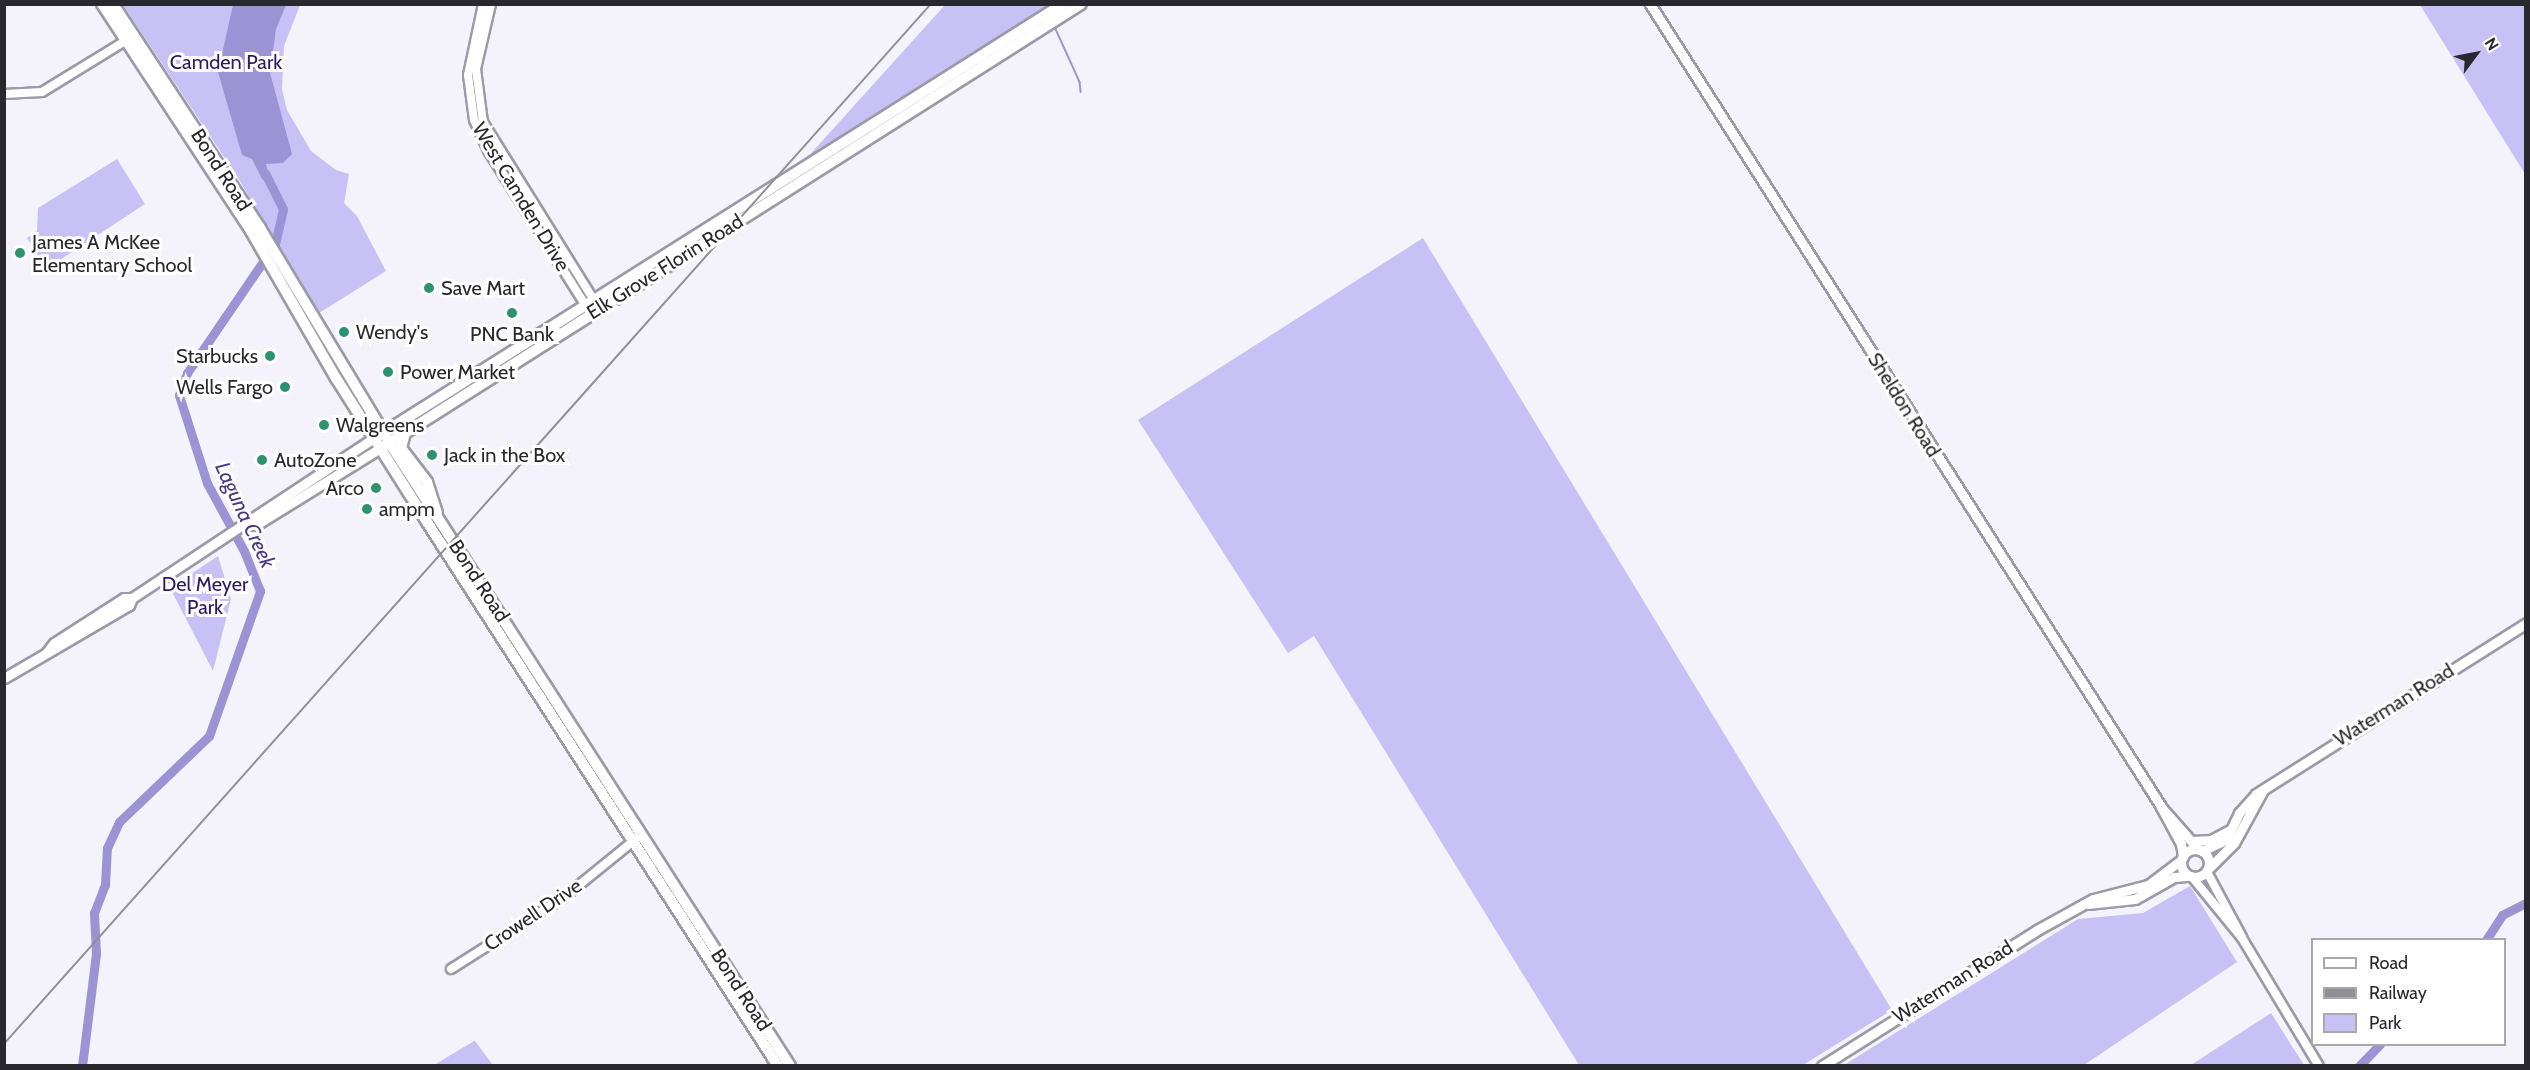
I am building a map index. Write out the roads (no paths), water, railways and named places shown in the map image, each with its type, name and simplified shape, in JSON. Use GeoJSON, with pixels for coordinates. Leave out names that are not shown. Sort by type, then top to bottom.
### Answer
{"type":"FeatureCollection","features":[{"type":"Feature","properties":{"kind":"main road","name":"Bond Road"},"geometry":{"type":"LineString","coordinates":[[102,4],[129,39],[255,230],[280,275],[382,440],[438,518],[552,712],[785,1064]]}},
{"type":"Feature","properties":{"kind":"main road","name":"Bond Road"},"geometry":{"type":"LineString","coordinates":[[113,4],[129,39]]}},
{"type":"Feature","properties":{"kind":"main road","name":"Elk Grove Florin Road"},"geometry":{"type":"LineString","coordinates":[[4,678],[47,652],[58,650],[129,605],[132,598],[247,525],[251,518],[289,494],[382,440],[405,433],[816,160],[1063,4]]}},
{"type":"Feature","properties":{"kind":"main road","name":"Elk Grove Florin Road"},"geometry":{"type":"LineString","coordinates":[[247,525],[256,525],[542,333],[592,307],[796,184],[1081,4]]}},
{"type":"Feature","properties":{"kind":"main road","name":"Sheldon Road"},"geometry":{"type":"LineString","coordinates":[[1650,4],[2160,805],[2181,844],[2182,858]]}},
{"type":"Feature","properties":{"kind":"main road"},"geometry":{"type":"LineString","coordinates":[[796,184],[816,160]]}},
{"type":"Feature","properties":{"kind":"main road","name":"Bond Road"},"geometry":{"type":"LineString","coordinates":[[280,275],[315,322],[458,569],[491,608],[534,666],[590,754],[637,838],[751,1022],[785,1064]]}},
{"type":"Feature","properties":{"kind":"main road"},"geometry":{"type":"LineString","coordinates":[[518,360],[542,333]]}},
{"type":"Feature","properties":{"kind":"main road"},"geometry":{"type":"LineString","coordinates":[[490,378],[501,359]]}},
{"type":"Feature","properties":{"kind":"main road"},"geometry":{"type":"LineString","coordinates":[[405,433],[401,448],[427,482],[438,518]]}},
{"type":"Feature","properties":{"kind":"main road"},"geometry":{"type":"LineString","coordinates":[[271,515],[270,511],[285,501],[289,494]]}},
{"type":"Feature","properties":{"kind":"main road","name":"Waterman Road"},"geometry":{"type":"LineString","coordinates":[[2201,850],[2221,844],[2247,801],[2526,623]]}},
{"type":"Feature","properties":{"kind":"main road"},"geometry":{"type":"LineString","coordinates":[[552,712],[559,713],[590,754]]}},
{"type":"Feature","properties":{"kind":"main road","name":"Waterman Road"},"geometry":{"type":"LineString","coordinates":[[2208,870],[2234,843],[2264,790]]}},
{"type":"Feature","properties":{"kind":"main road","name":"Sheldon Road"},"geometry":{"type":"LineString","coordinates":[[2160,805],[2201,850]]}},
{"type":"Feature","properties":{"kind":"main road"},"geometry":{"type":"LineString","coordinates":[[2192,841],[2211,840],[2230,830]]}},
{"type":"Feature","properties":{"kind":"main road"},"geometry":{"type":"LineString","coordinates":[[2191,850],[2201,850],[2208,858],[2208,870],[2191,877],[2182,869],[2182,858],[2191,850]]}},
{"type":"Feature","properties":{"kind":"main road","name":"Waterman Road"},"geometry":{"type":"LineString","coordinates":[[2088,904],[2092,899],[2148,885],[2182,858]]}},
{"type":"Feature","properties":{"kind":"main road","name":"Waterman Road"},"geometry":{"type":"LineString","coordinates":[[1822,1065],[2037,930],[2088,904],[2135,899],[2174,877],[2191,877]]}},
{"type":"Feature","properties":{"kind":"street","name":"West Camden Drive"},"geometry":{"type":"LineString","coordinates":[[483,4],[468,75],[474,120],[489,152],[592,307]]}},
{"type":"Feature","properties":{"kind":"street","name":"West Camden Drive"},"geometry":{"type":"LineString","coordinates":[[491,4],[476,69],[483,122],[592,307]]}},
{"type":"Feature","properties":{"kind":"street"},"geometry":{"type":"LineString","coordinates":[[4,94],[42,92],[129,39]]}},
{"type":"Feature","properties":{"kind":"street","name":"Crowell Drive"},"geometry":{"type":"LineString","coordinates":[[451,969],[563,898],[637,838]]}},
{"type":"Feature","properties":{"kind":"street"},"geometry":{"type":"LineString","coordinates":[[2208,870],[2242,938],[2319,1065]]}},
{"type":"Feature","properties":{"kind":"street"},"geometry":{"type":"LineString","coordinates":[[2191,877],[2242,938]]}},
{"type":"Feature","properties":{"kind":"waterway"},"geometry":{"type":"LineString","coordinates":[[1055,27],[1080,82],[1081,92]]}},
{"type":"Feature","properties":{"kind":"waterway","name":"Laguna Creek"},"geometry":{"type":"LineString","coordinates":[[82,1066],[96,953],[94,913],[105,885],[107,848],[119,822],[209,736],[260,591],[244,551],[207,483],[179,395],[187,373],[275,244],[283,209],[265,173]]}},
{"type":"Feature","properties":{"kind":"waterway","name":"Laguna Creek"},"geometry":{"type":"LineString","coordinates":[[2487,938],[2502,915],[2526,903]]}},
{"type":"Feature","properties":{"kind":"waterway","name":"Laguna Creek"},"geometry":{"type":"LineString","coordinates":[[2359,1066],[2378,1046]]}},
{"type":"Feature","properties":{"kind":"railway"},"geometry":{"type":"LineString","coordinates":[[4,1044],[931,4]]}},
{"type":"Feature","properties":{"kind":"place","name":"James A McKee Elementary School"},"geometry":{"type":"Point","coordinates":[20,253]}},
{"type":"Feature","properties":{"kind":"place","name":"Save Mart"},"geometry":{"type":"Point","coordinates":[429,288]}},
{"type":"Feature","properties":{"kind":"place","name":"PNC Bank"},"geometry":{"type":"Point","coordinates":[512,313]}},
{"type":"Feature","properties":{"kind":"place","name":"Wendy's"},"geometry":{"type":"Point","coordinates":[344,332]}},
{"type":"Feature","properties":{"kind":"place","name":"Starbucks"},"geometry":{"type":"Point","coordinates":[270,356]}},
{"type":"Feature","properties":{"kind":"place","name":"Power Market"},"geometry":{"type":"Point","coordinates":[388,372]}},
{"type":"Feature","properties":{"kind":"place","name":"Wells Fargo"},"geometry":{"type":"Point","coordinates":[285,387]}},
{"type":"Feature","properties":{"kind":"place","name":"Walgreens"},"geometry":{"type":"Point","coordinates":[324,425]}},
{"type":"Feature","properties":{"kind":"place","name":"Jack in the Box"},"geometry":{"type":"Point","coordinates":[432,455]}},
{"type":"Feature","properties":{"kind":"place","name":"AutoZone"},"geometry":{"type":"Point","coordinates":[262,460]}},
{"type":"Feature","properties":{"kind":"place","name":"Arco"},"geometry":{"type":"Point","coordinates":[376,488]}},
{"type":"Feature","properties":{"kind":"place","name":"ampm"},"geometry":{"type":"Point","coordinates":[367,509]}},
{"type":"Feature","properties":{"kind":"park label","name":"Camden Park"},"geometry":{"type":"Point","coordinates":[226,62]}},
{"type":"Feature","properties":{"kind":"park label","name":"Del Meyer Park"},"geometry":{"type":"Point","coordinates":[205,596]}}]}
